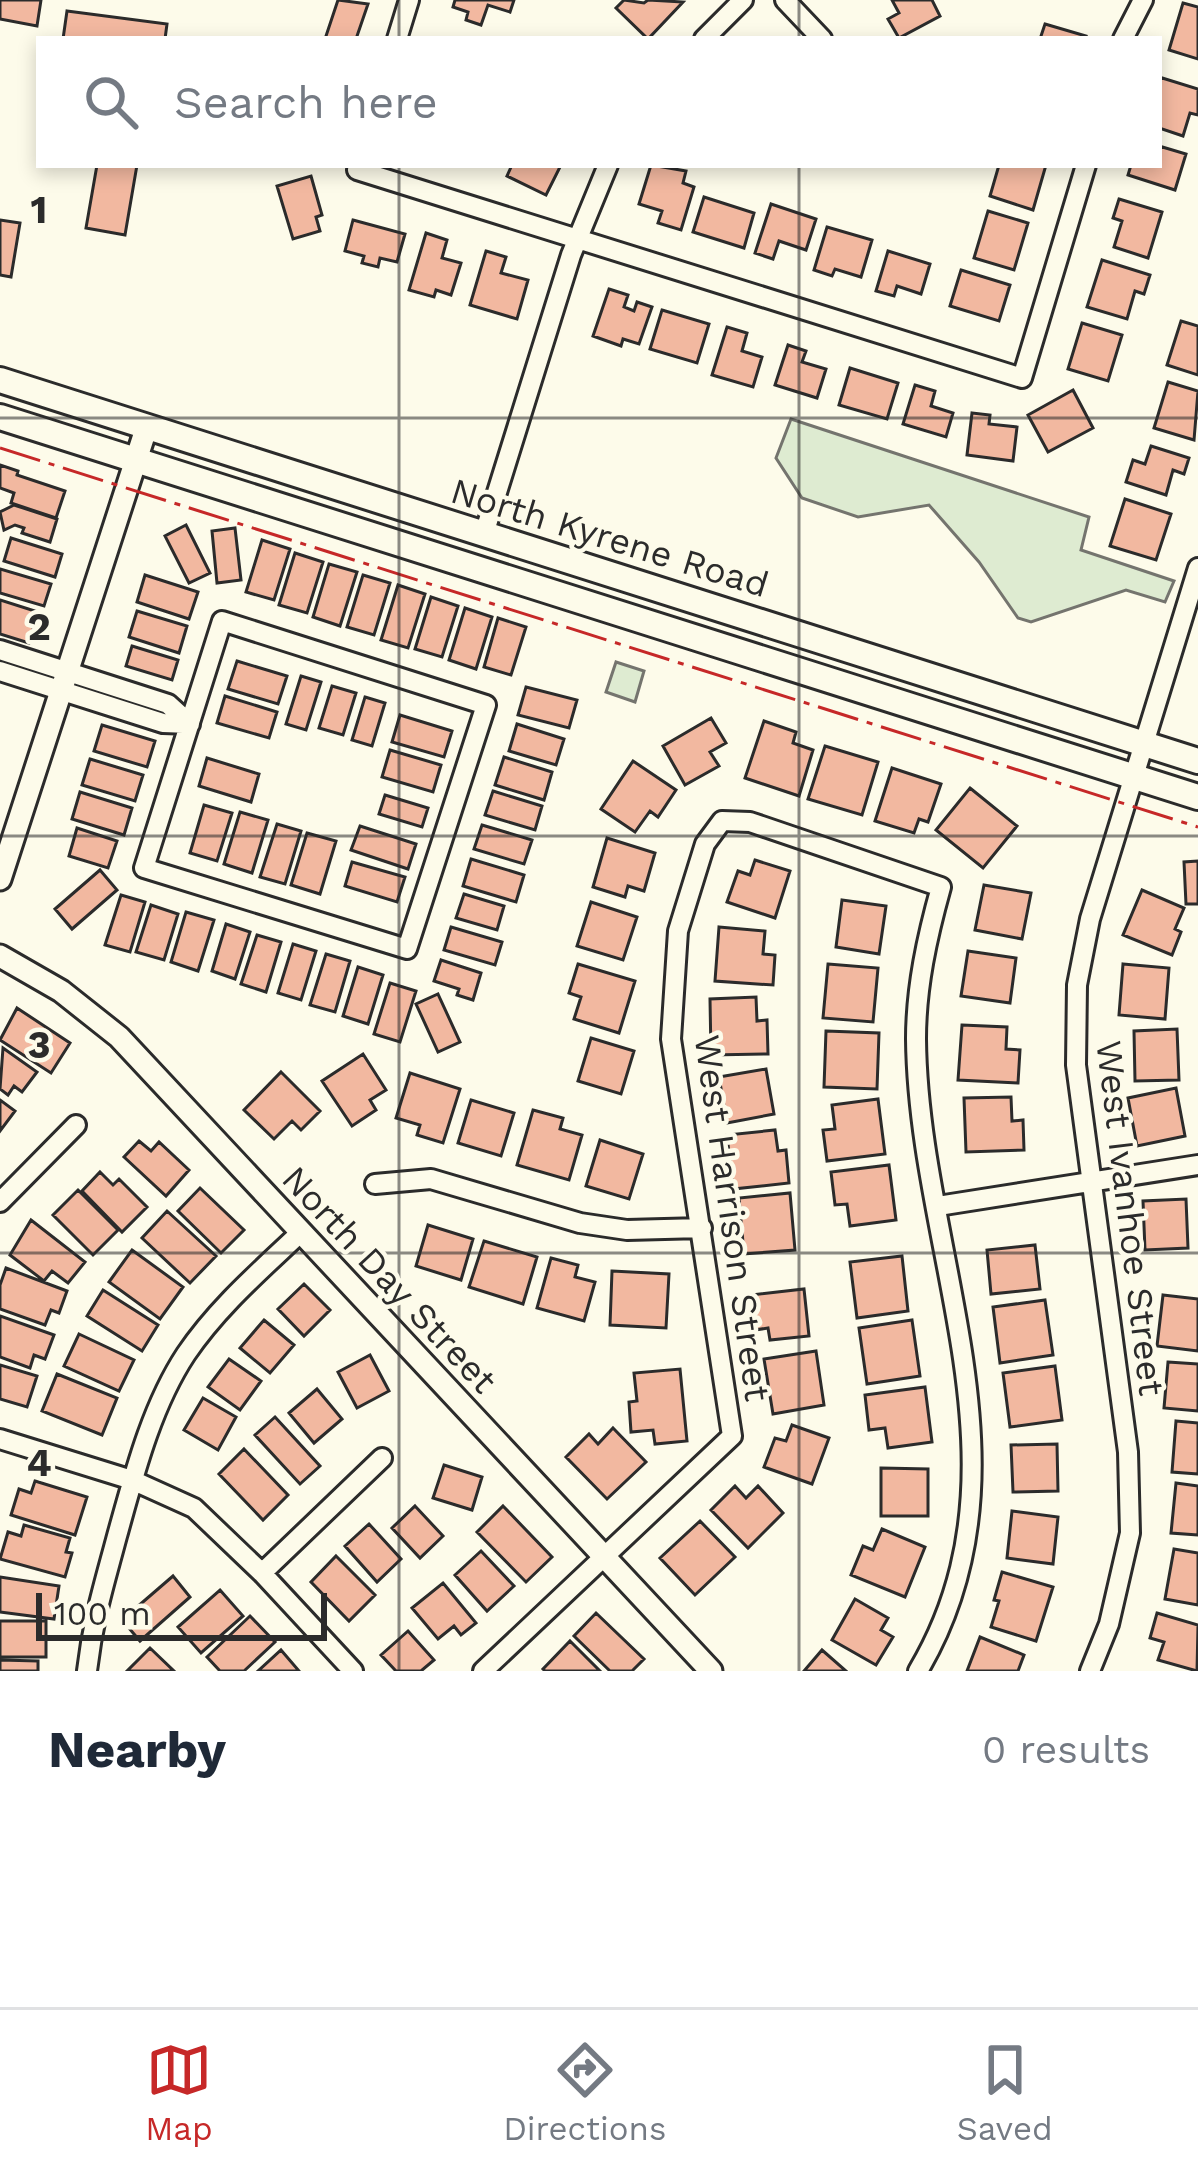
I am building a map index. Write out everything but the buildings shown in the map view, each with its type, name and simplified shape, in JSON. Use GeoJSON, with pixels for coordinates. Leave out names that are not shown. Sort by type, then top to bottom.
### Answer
{"type":"FeatureCollection","features":[{"type":"Feature","properties":{"kind":"main road","name":"North Kyrene Road"},"geometry":{"type":"LineString","coordinates":[[0,380],[1198,761]]}},
{"type":"Feature","properties":{"kind":"main road","name":"North Kyrene Road"},"geometry":{"type":"LineString","coordinates":[[0,417],[1198,797]]}},
{"type":"Feature","properties":{"kind":"street"},"geometry":{"type":"LineString","coordinates":[[398,36],[409,0]]}},
{"type":"Feature","properties":{"kind":"street"},"geometry":{"type":"LineString","coordinates":[[707,36],[743,0]]}},
{"type":"Feature","properties":{"kind":"street"},"geometry":{"type":"LineString","coordinates":[[785,0],[819,36]]}},
{"type":"Feature","properties":{"kind":"street"},"geometry":{"type":"LineString","coordinates":[[1125,36],[1143,0]]}},
{"type":"Feature","properties":{"kind":"street"},"geometry":{"type":"LineString","coordinates":[[360,168],[1022,378],[1085,168]]}},
{"type":"Feature","properties":{"kind":"street"},"geometry":{"type":"LineString","coordinates":[[484,534],[577,239],[607,168]]}},
{"type":"Feature","properties":{"kind":"street"},"geometry":{"type":"LineString","coordinates":[[0,879],[147,426]]}},
{"type":"Feature","properties":{"kind":"street","name":"West Ivanhoe Street"},"geometry":{"type":"LineString","coordinates":[[1090,1671],[1109,1624],[1130,1533],[1128,1452],[1076,1065],[1077,985],[1090,919],[1198,568]]}},
{"type":"Feature","properties":{"kind":"street"},"geometry":{"type":"LineString","coordinates":[[223,621],[486,705],[407,949],[145,868],[190,724],[223,621]]}},
{"type":"Feature","properties":{"kind":"street"},"geometry":{"type":"LineString","coordinates":[[0,650],[163,723],[190,724]]}},
{"type":"Feature","properties":{"kind":"street"},"geometry":{"type":"LineString","coordinates":[[0,671],[66,681]]}},
{"type":"Feature","properties":{"kind":"street","name":"West Harrison Street"},"geometry":{"type":"LineString","coordinates":[[483,1671],[732,1436],[671,1039],[678,931],[705,844],[722,821],[750,822],[940,886],[923,952],[916,1038],[923,1125],[938,1205]]}},
{"type":"Feature","properties":{"kind":"street","name":"North Day Street"},"geometry":{"type":"LineString","coordinates":[[0,956],[61,992],[119,1037],[711,1671]]}},
{"type":"Feature","properties":{"kind":"street"},"geometry":{"type":"LineString","coordinates":[[0,1202],[76,1125]]}},
{"type":"Feature","properties":{"kind":"street"},"geometry":{"type":"LineString","coordinates":[[918,1671],[937,1638],[963,1560],[973,1504],[974,1443],[938,1205],[1198,1165]]}},
{"type":"Feature","properties":{"kind":"street"},"geometry":{"type":"LineString","coordinates":[[376,1184],[431,1179],[580,1223],[627,1230],[702,1228]]}},
{"type":"Feature","properties":{"kind":"street"},"geometry":{"type":"LineString","coordinates":[[87,1671],[93,1616],[132,1480],[160,1405],[184,1356],[229,1299],[300,1233]]}},
{"type":"Feature","properties":{"kind":"street"},"geometry":{"type":"LineString","coordinates":[[0,1439],[132,1480],[194,1508],[353,1671]]}},
{"type":"Feature","properties":{"kind":"street"},"geometry":{"type":"LineString","coordinates":[[262,1573],[382,1458]]}},
{"type":"Feature","properties":{"kind":"green space"},"geometry":{"type":"Polygon","coordinates":[[[791,419],[1089,517],[1081,550],[1174,581],[1165,602],[1126,590],[1031,622],[1018,618],[979,562],[929,505],[858,517],[802,498],[776,458],[791,419]]]}},
{"type":"Feature","properties":{"kind":"green space"},"geometry":{"type":"Polygon","coordinates":[[[616,662],[644,671],[635,702],[606,692],[616,662]]]}},
{"type":"Feature","properties":{"kind":"power"},"geometry":{"type":"LineString","coordinates":[[0,448],[1198,827]]}}]}
